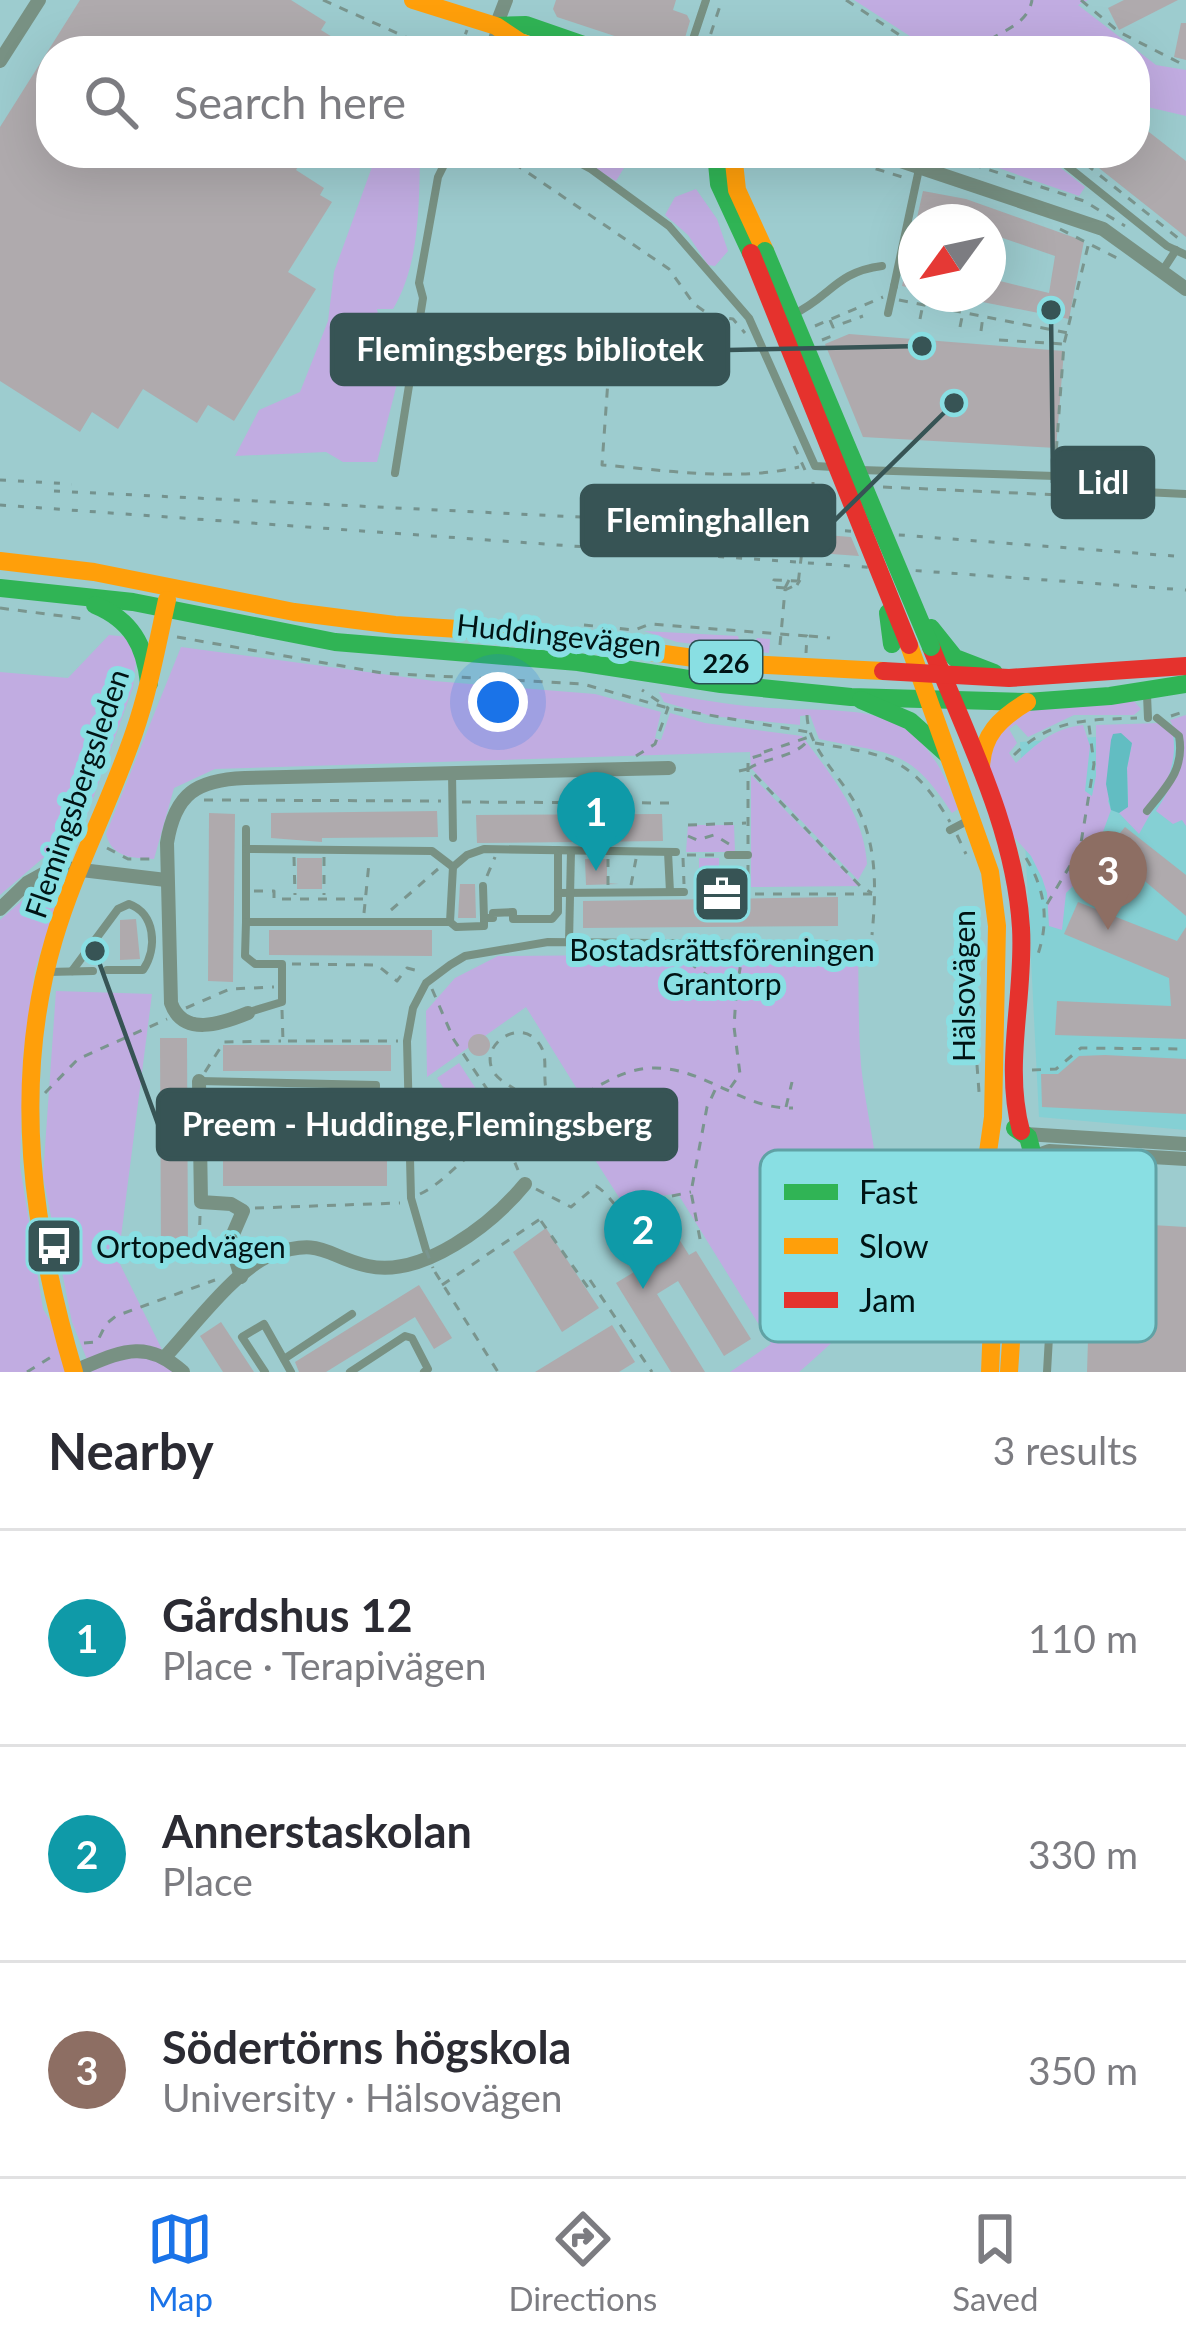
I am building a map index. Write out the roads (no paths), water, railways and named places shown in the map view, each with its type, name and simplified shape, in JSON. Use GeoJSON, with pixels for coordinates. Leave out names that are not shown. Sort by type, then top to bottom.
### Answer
{"type":"FeatureCollection","features":[{"type":"Feature","properties":{"kind":"street"},"geometry":{"type":"LineString","coordinates":[[0,61],[39,0]]}},
{"type":"Feature","properties":{"kind":"street"},"geometry":{"type":"LineString","coordinates":[[413,0],[496,26],[511,36]]}},
{"type":"Feature","properties":{"kind":"street"},"geometry":{"type":"LineString","coordinates":[[496,26],[506,0]]}},
{"type":"Feature","properties":{"kind":"street"},"geometry":{"type":"LineString","coordinates":[[496,26],[526,25],[558,36]]}},
{"type":"Feature","properties":{"kind":"street"},"geometry":{"type":"LineString","coordinates":[[717,168],[718,184],[758,252]]}},
{"type":"Feature","properties":{"kind":"street"},"geometry":{"type":"LineString","coordinates":[[732,168],[758,252]]}},
{"type":"Feature","properties":{"kind":"street"},"geometry":{"type":"LineString","coordinates":[[906,168],[1103,230],[1186,289]]}},
{"type":"Feature","properties":{"kind":"street","name":"Hälsovägen"},"geometry":{"type":"LineString","coordinates":[[758,252],[837,486],[900,644],[920,673],[990,872],[997,926],[990,1139]]}},
{"type":"Feature","properties":{"kind":"street","name":"Hälsovägen"},"geometry":{"type":"LineString","coordinates":[[758,252],[937,647],[941,674],[1014,868],[1021,929],[1014,1092],[1023,1132]]}},
{"type":"Feature","properties":{"kind":"street","name":"Huddingevägen"},"geometry":{"type":"LineString","coordinates":[[0,561],[94,572],[294,612],[506,632],[730,662],[1010,678],[1186,666]]}},
{"type":"Feature","properties":{"kind":"street","name":"Flemingsbergsleden"},"geometry":{"type":"LineString","coordinates":[[74,1371],[70,1342],[47,1284],[35,1219],[27,1142],[28,1078],[46,972],[149,683],[170,587]]}},
{"type":"Feature","properties":{"kind":"street","name":"Huddingevägen"},"geometry":{"type":"LineString","coordinates":[[0,588],[165,609],[335,642],[578,662],[721,684],[851,697],[1027,702],[1186,683]]}},
{"type":"Feature","properties":{"kind":"street"},"geometry":{"type":"LineString","coordinates":[[66,596],[111,610],[130,624],[146,653],[149,683]]}},
{"type":"Feature","properties":{"kind":"street"},"geometry":{"type":"LineString","coordinates":[[872,668],[900,644]]}},
{"type":"Feature","properties":{"kind":"street"},"geometry":{"type":"LineString","coordinates":[[937,647],[963,663],[1010,678]]}},
{"type":"Feature","properties":{"kind":"street"},"geometry":{"type":"LineString","coordinates":[[851,697],[910,721],[952,759]]}},
{"type":"Feature","properties":{"kind":"street"},"geometry":{"type":"LineString","coordinates":[[982,779],[985,738],[999,720],[1027,702]]}},
{"type":"Feature","properties":{"kind":"street"},"geometry":{"type":"LineString","coordinates":[[248,1013],[217,1024],[185,1024],[171,1003],[167,843],[170,824],[187,794],[212,780],[669,768]]}},
{"type":"Feature","properties":{"kind":"street"},"geometry":{"type":"LineString","coordinates":[[0,909],[56,867],[166,880]]}},
{"type":"Feature","properties":{"kind":"street"},"geometry":{"type":"LineString","coordinates":[[199,1081],[201,1202],[231,1204],[243,1210],[230,1241],[241,1277]]}},
{"type":"Feature","properties":{"kind":"street"},"geometry":{"type":"LineString","coordinates":[[989,1150],[990,1139],[1004,1129],[1186,1144]]}},
{"type":"Feature","properties":{"kind":"street"},"geometry":{"type":"LineString","coordinates":[[1023,1132],[1030,1150]]}},
{"type":"Feature","properties":{"kind":"street"},"geometry":{"type":"LineString","coordinates":[[1156,1157],[1186,1159]]}},
{"type":"Feature","properties":{"kind":"street"},"geometry":{"type":"LineString","coordinates":[[165,1357],[266,1256],[298,1248],[329,1249],[367,1266],[419,1263],[498,1214],[525,1184]]}},
{"type":"Feature","properties":{"kind":"street"},"geometry":{"type":"LineString","coordinates":[[990,1372],[991,1342]]}},
{"type":"Feature","properties":{"kind":"street"},"geometry":{"type":"LineString","coordinates":[[1009,1372],[1011,1342]]}},
{"type":"Feature","properties":{"kind":"street"},"geometry":{"type":"LineString","coordinates":[[74,1371],[131,1350],[165,1357],[183,1372]]}},
{"type":"Feature","properties":{"kind":"lane"},"geometry":{"type":"LineString","coordinates":[[694,36],[706,0]]}},
{"type":"Feature","properties":{"kind":"lane"},"geometry":{"type":"LineString","coordinates":[[493,36],[496,26]]}},
{"type":"Feature","properties":{"kind":"lane"},"geometry":{"type":"LineString","coordinates":[[395,473],[423,298],[418,284],[442,168]]}},
{"type":"Feature","properties":{"kind":"lane"},"geometry":{"type":"LineString","coordinates":[[588,168],[669,226],[758,331],[815,466],[1055,476],[1101,490],[1186,494]]}},
{"type":"Feature","properties":{"kind":"lane"},"geometry":{"type":"LineString","coordinates":[[1070,168],[1186,255]]}},
{"type":"Feature","properties":{"kind":"lane"},"geometry":{"type":"LineString","coordinates":[[888,314],[918,174]]}},
{"type":"Feature","properties":{"kind":"lane"},"geometry":{"type":"LineString","coordinates":[[1163,270],[1181,247]]}},
{"type":"Feature","properties":{"kind":"lane"},"geometry":{"type":"LineString","coordinates":[[777,322],[816,304],[844,275],[881,266]]}},
{"type":"Feature","properties":{"kind":"lane"},"geometry":{"type":"LineString","coordinates":[[1147,690],[1153,718],[1179,736],[1182,753],[1176,776],[1147,811]]}},
{"type":"Feature","properties":{"kind":"lane"},"geometry":{"type":"LineString","coordinates":[[452,771],[453,838]]}},
{"type":"Feature","properties":{"kind":"lane"},"geometry":{"type":"LineString","coordinates":[[949,824],[972,818]]}},
{"type":"Feature","properties":{"kind":"lane"},"geometry":{"type":"LineString","coordinates":[[246,829],[245,956],[255,964],[282,964],[281,1002],[248,1013]]}},
{"type":"Feature","properties":{"kind":"lane"},"geometry":{"type":"LineString","coordinates":[[246,849],[432,851],[451,864]]}},
{"type":"Feature","properties":{"kind":"lane"},"geometry":{"type":"LineString","coordinates":[[451,864],[467,855],[498,850],[672,852],[670,892]]}},
{"type":"Feature","properties":{"kind":"lane"},"geometry":{"type":"LineString","coordinates":[[484,919],[493,918],[493,913],[513,912],[513,919],[552,919],[558,912],[558,850]]}},
{"type":"Feature","properties":{"kind":"lane"},"geometry":{"type":"LineString","coordinates":[[568,942],[571,850]]}},
{"type":"Feature","properties":{"kind":"lane"},"geometry":{"type":"LineString","coordinates":[[728,855],[744,855]]}},
{"type":"Feature","properties":{"kind":"lane"},"geometry":{"type":"LineString","coordinates":[[450,922],[451,864]]}},
{"type":"Feature","properties":{"kind":"lane"},"geometry":{"type":"LineString","coordinates":[[247,922],[484,926],[483,886]]}},
{"type":"Feature","properties":{"kind":"lane"},"geometry":{"type":"LineString","coordinates":[[558,893],[688,893]]}},
{"type":"Feature","properties":{"kind":"lane"},"geometry":{"type":"LineString","coordinates":[[73,971],[118,909],[129,904],[144,909],[151,920],[149,962],[142,970],[107,970]]}},
{"type":"Feature","properties":{"kind":"lane"},"geometry":{"type":"LineString","coordinates":[[558,912],[570,912]]}},
{"type":"Feature","properties":{"kind":"lane"},"geometry":{"type":"LineString","coordinates":[[426,1250],[410,1198],[407,1041],[412,1008],[426,983],[465,956],[568,942],[871,945]]}},
{"type":"Feature","properties":{"kind":"lane"},"geometry":{"type":"LineString","coordinates":[[46,972],[93,971]]}},
{"type":"Feature","properties":{"kind":"lane"},"geometry":{"type":"LineString","coordinates":[[199,1081],[376,1085],[374,1155],[201,1153]]}},
{"type":"Feature","properties":{"kind":"lane"},"geometry":{"type":"LineString","coordinates":[[284,1359],[352,1314]]}},
{"type":"Feature","properties":{"kind":"lane"},"geometry":{"type":"LineString","coordinates":[[265,1372],[242,1337],[264,1324],[291,1372]]}},
{"type":"Feature","properties":{"kind":"lane"},"geometry":{"type":"LineString","coordinates":[[350,1372],[405,1336],[420,1351],[428,1370],[424,1372]]}},
{"type":"Feature","properties":{"kind":"lane"},"geometry":{"type":"LineString","coordinates":[[1047,1372],[1049,1342]]}},
{"type":"Feature","properties":{"kind":"railway"},"geometry":{"type":"LineString","coordinates":[[0,480],[72,484]]}},
{"type":"Feature","properties":{"kind":"railway"},"geometry":{"type":"LineString","coordinates":[[54,491],[822,529],[1186,557]]}},
{"type":"Feature","properties":{"kind":"railway"},"geometry":{"type":"LineString","coordinates":[[0,505],[1186,590]]}},
{"type":"Feature","properties":{"kind":"place","name":"Lidl"},"geometry":{"type":"Point","coordinates":[1051,310]}},
{"type":"Feature","properties":{"kind":"place","name":"Flemingsbergs bibliotek"},"geometry":{"type":"Point","coordinates":[922,346]}},
{"type":"Feature","properties":{"kind":"place","name":"Fleminghallen"},"geometry":{"type":"Point","coordinates":[954,403]}},
{"type":"Feature","properties":{"kind":"place","name":"Gårdshus 12"},"geometry":{"type":"Point","coordinates":[596,871]}},
{"type":"Feature","properties":{"kind":"place","name":"Bostadsrättsföreningen Grantorp"},"geometry":{"type":"Point","coordinates":[722,894]}},
{"type":"Feature","properties":{"kind":"place","name":"Södertörns högskola"},"geometry":{"type":"Point","coordinates":[1108,930]}},
{"type":"Feature","properties":{"kind":"place","name":"Preem - Huddinge,Flemingsberg"},"geometry":{"type":"Point","coordinates":[95,951]}},
{"type":"Feature","properties":{"kind":"place","name":"Ortopedvägen"},"geometry":{"type":"Point","coordinates":[54,1246]}},
{"type":"Feature","properties":{"kind":"place","name":"Annerstaskolan"},"geometry":{"type":"Point","coordinates":[643,1289]}}]}
